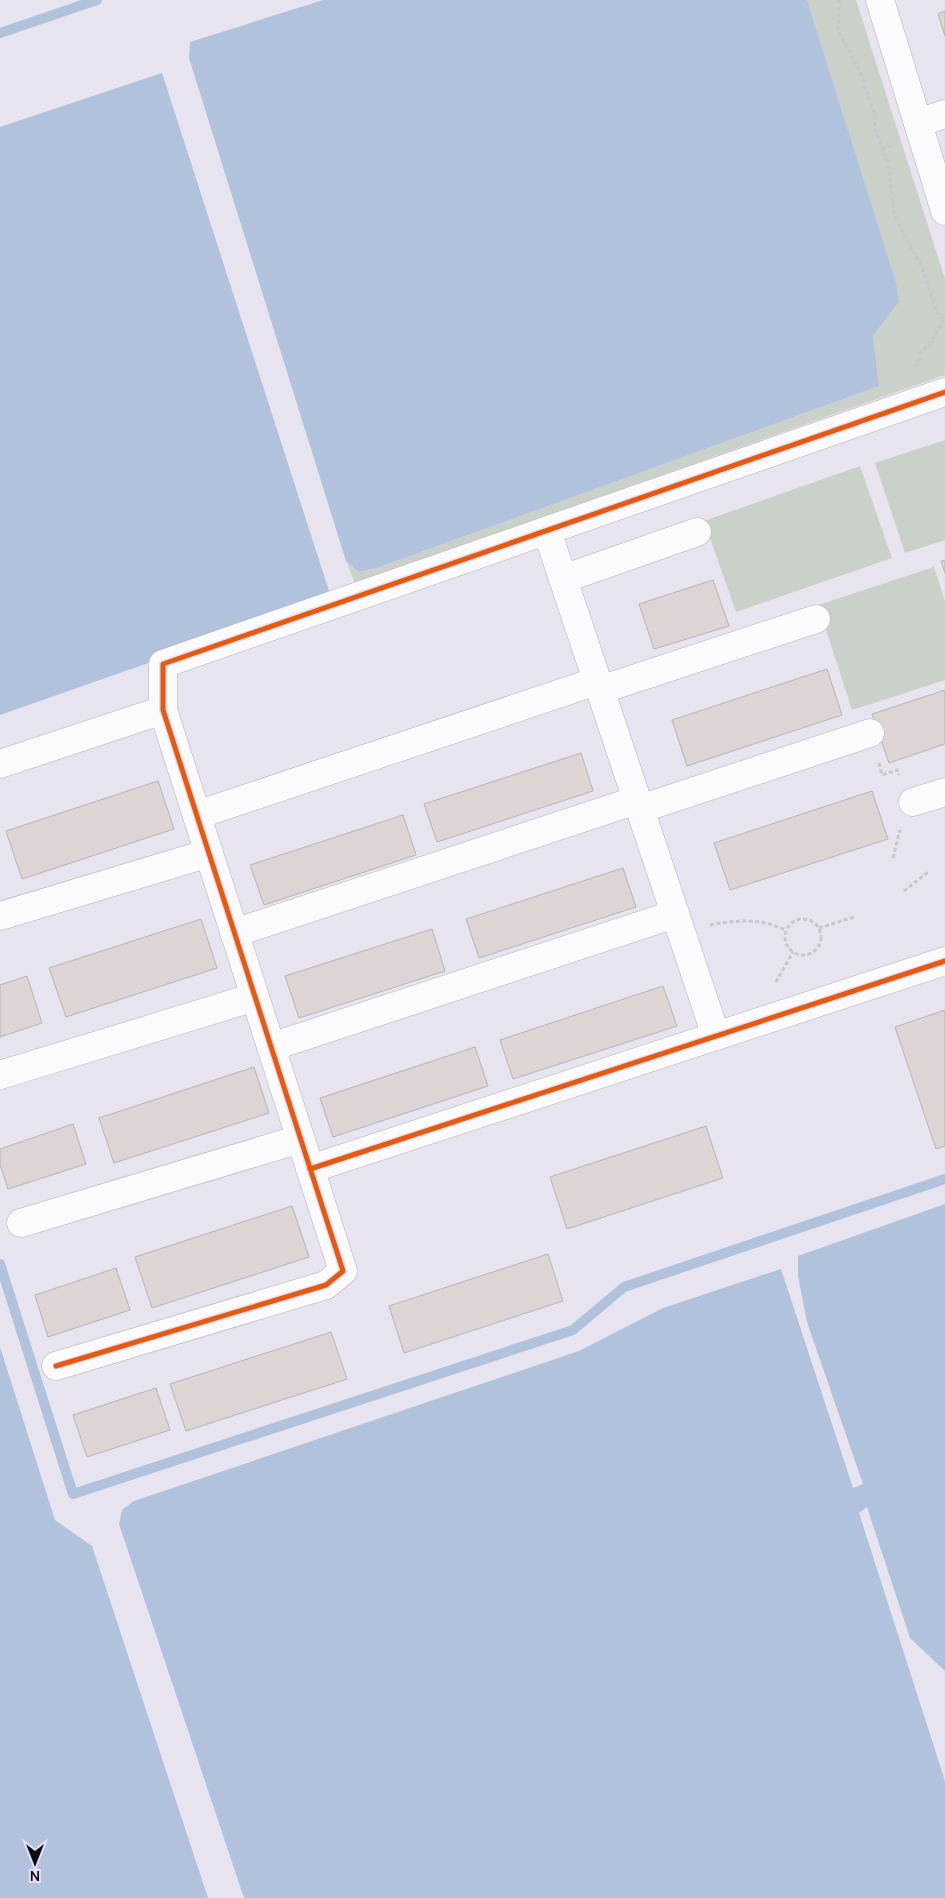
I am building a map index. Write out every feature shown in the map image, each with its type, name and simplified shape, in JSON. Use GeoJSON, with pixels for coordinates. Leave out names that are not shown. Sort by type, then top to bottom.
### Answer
{"type":"FeatureCollection","features":[{"type":"Feature","properties":{"kind":"street"},"geometry":{"type":"LineString","coordinates":[[880,0],[945,211]]}},
{"type":"Feature","properties":{"kind":"street"},"geometry":{"type":"LineString","coordinates":[[918,124],[945,114]]}},
{"type":"Feature","properties":{"kind":"street"},"geometry":{"type":"LineString","coordinates":[[56,1366],[326,1285],[343,1271],[162,710],[162,664],[945,392]]}},
{"type":"Feature","properties":{"kind":"street"},"geometry":{"type":"LineString","coordinates":[[547,531],[716,1036]]}},
{"type":"Feature","properties":{"kind":"street"},"geometry":{"type":"LineString","coordinates":[[563,578],[697,532]]}},
{"type":"Feature","properties":{"kind":"street"},"geometry":{"type":"LineString","coordinates":[[197,815],[598,686],[816,619]]}},
{"type":"Feature","properties":{"kind":"street"},"geometry":{"type":"LineString","coordinates":[[0,764],[162,710]]}},
{"type":"Feature","properties":{"kind":"street"},"geometry":{"type":"LineString","coordinates":[[234,933],[870,733]]}},
{"type":"Feature","properties":{"kind":"street"},"geometry":{"type":"LineString","coordinates":[[913,802],[945,792]]}},
{"type":"Feature","properties":{"kind":"street"},"geometry":{"type":"LineString","coordinates":[[0,916],[209,853]]}},
{"type":"Feature","properties":{"kind":"street"},"geometry":{"type":"LineString","coordinates":[[271,1047],[678,923]]}},
{"type":"Feature","properties":{"kind":"street"},"geometry":{"type":"LineString","coordinates":[[310,1169],[945,961]]}},
{"type":"Feature","properties":{"kind":"street"},"geometry":{"type":"LineString","coordinates":[[0,1075],[254,996]]}},
{"type":"Feature","properties":{"kind":"street"},"geometry":{"type":"LineString","coordinates":[[20,1223],[300,1139]]}},
{"type":"Feature","properties":{"kind":"path"},"geometry":{"type":"LineString","coordinates":[[839,0],[838,30],[860,72],[874,112],[875,130],[889,167],[893,210],[922,268],[937,314],[945,320],[922,352],[916,366],[906,373],[899,384],[902,408]]}},
{"type":"Feature","properties":{"kind":"path"},"geometry":{"type":"LineString","coordinates":[[904,891],[928,872]]}},
{"type":"Feature","properties":{"kind":"path"},"geometry":{"type":"LineString","coordinates":[[819,928],[854,917]]}},
{"type":"Feature","properties":{"kind":"path"},"geometry":{"type":"LineString","coordinates":[[804,918],[810,920],[819,928],[821,933],[819,945],[816,950],[804,955],[793,952],[788,948],[784,937],[785,930],[793,922],[804,918]]}},
{"type":"Feature","properties":{"kind":"path"},"geometry":{"type":"LineString","coordinates":[[678,923],[762,922],[785,930]]}},
{"type":"Feature","properties":{"kind":"shaded area"},"geometry":{"type":"Polygon","coordinates":[[[807,0],[856,0],[945,279],[945,375],[355,583],[346,561],[359,572],[377,568],[879,386],[873,336],[899,302],[896,282],[807,0]]]}},
{"type":"Feature","properties":{"kind":"shaded area"},"geometry":{"type":"Polygon","coordinates":[[[945,440],[945,540],[905,553],[875,463],[945,440]]]}},
{"type":"Feature","properties":{"kind":"shaded area"},"geometry":{"type":"Polygon","coordinates":[[[860,466],[892,558],[736,612],[704,521],[860,466]]]}},
{"type":"Feature","properties":{"kind":"shaded area"},"geometry":{"type":"Polygon","coordinates":[[[934,567],[945,601],[945,680],[852,710],[818,605],[934,567]]]}},
{"type":"Feature","properties":{"kind":"water"},"geometry":{"type":"Polygon","coordinates":[[[323,0],[807,0],[896,282],[899,302],[873,336],[879,386],[377,568],[359,572],[346,561],[189,58],[190,42],[323,0]]]}},
{"type":"Feature","properties":{"kind":"water"},"geometry":{"type":"Polygon","coordinates":[[[162,73],[330,594],[325,601],[0,715],[0,127],[162,73]]]}},
{"type":"Feature","properties":{"kind":"water"},"geometry":{"type":"Polygon","coordinates":[[[945,1204],[945,1671],[910,1638],[867,1507],[859,1513],[945,1781],[945,1898],[244,1898],[119,1524],[122,1510],[134,1501],[579,1351],[663,1308],[781,1269],[853,1488],[863,1484],[807,1322],[798,1276],[798,1256],[945,1204]]]}},
{"type":"Feature","properties":{"kind":"water"},"geometry":{"type":"Polygon","coordinates":[[[0,1347],[55,1520],[92,1546],[208,1898],[0,1898],[0,1347]]]}},
{"type":"Feature","properties":{"kind":"building"},"geometry":{"type":"Polygon","coordinates":[[[945,11],[945,36],[938,14],[945,11]]]}},
{"type":"Feature","properties":{"kind":"building"},"geometry":{"type":"Polygon","coordinates":[[[945,560],[945,573],[941,561],[945,560]]]}},
{"type":"Feature","properties":{"kind":"building"},"geometry":{"type":"Polygon","coordinates":[[[713,580],[729,626],[654,649],[639,604],[713,580]]]}},
{"type":"Feature","properties":{"kind":"building"},"geometry":{"type":"Polygon","coordinates":[[[827,669],[842,715],[687,766],[672,720],[827,669]]]}},
{"type":"Feature","properties":{"kind":"building"},"geometry":{"type":"Polygon","coordinates":[[[945,690],[945,744],[889,763],[872,714],[945,690]]]}},
{"type":"Feature","properties":{"kind":"building"},"geometry":{"type":"Polygon","coordinates":[[[581,753],[593,791],[437,842],[424,804],[581,753]]]}},
{"type":"Feature","properties":{"kind":"building"},"geometry":{"type":"Polygon","coordinates":[[[158,781],[174,829],[22,879],[6,831],[158,781]]]}},
{"type":"Feature","properties":{"kind":"building"},"geometry":{"type":"Polygon","coordinates":[[[872,791],[888,839],[730,890],[714,843],[872,791]]]}},
{"type":"Feature","properties":{"kind":"building"},"geometry":{"type":"Polygon","coordinates":[[[403,815],[416,855],[264,905],[250,865],[403,815]]]}},
{"type":"Feature","properties":{"kind":"building"},"geometry":{"type":"Polygon","coordinates":[[[623,868],[636,907],[479,958],[466,919],[623,868]]]}},
{"type":"Feature","properties":{"kind":"building"},"geometry":{"type":"Polygon","coordinates":[[[201,919],[217,968],[66,1017],[49,968],[201,919]]]}},
{"type":"Feature","properties":{"kind":"building"},"geometry":{"type":"Polygon","coordinates":[[[432,929],[445,971],[299,1018],[285,976],[432,929]]]}},
{"type":"Feature","properties":{"kind":"building"},"geometry":{"type":"Polygon","coordinates":[[[27,976],[42,1023],[0,1037],[0,985],[27,976]]]}},
{"type":"Feature","properties":{"kind":"building"},"geometry":{"type":"Polygon","coordinates":[[[663,986],[677,1026],[513,1079],[500,1040],[663,986]]]}},
{"type":"Feature","properties":{"kind":"building"},"geometry":{"type":"Polygon","coordinates":[[[945,1010],[945,1146],[936,1149],[895,1027],[945,1010]]]}},
{"type":"Feature","properties":{"kind":"building"},"geometry":{"type":"Polygon","coordinates":[[[475,1047],[488,1086],[333,1137],[320,1098],[475,1047]]]}},
{"type":"Feature","properties":{"kind":"building"},"geometry":{"type":"Polygon","coordinates":[[[254,1067],[269,1113],[114,1163],[99,1118],[254,1067]]]}},
{"type":"Feature","properties":{"kind":"building"},"geometry":{"type":"Polygon","coordinates":[[[73,1124],[86,1164],[8,1189],[0,1165],[0,1149],[73,1124]]]}},
{"type":"Feature","properties":{"kind":"building"},"geometry":{"type":"Polygon","coordinates":[[[706,1126],[723,1178],[567,1229],[550,1177],[706,1126]]]}},
{"type":"Feature","properties":{"kind":"building"},"geometry":{"type":"Polygon","coordinates":[[[292,1206],[309,1257],[152,1308],[135,1257],[292,1206]]]}},
{"type":"Feature","properties":{"kind":"building"},"geometry":{"type":"Polygon","coordinates":[[[548,1254],[563,1301],[404,1353],[389,1306],[548,1254]]]}},
{"type":"Feature","properties":{"kind":"building"},"geometry":{"type":"Polygon","coordinates":[[[116,1268],[130,1310],[48,1337],[35,1295],[116,1268]]]}},
{"type":"Feature","properties":{"kind":"building"},"geometry":{"type":"Polygon","coordinates":[[[331,1332],[347,1379],[186,1431],[170,1384],[331,1332]]]}},
{"type":"Feature","properties":{"kind":"building"},"geometry":{"type":"Polygon","coordinates":[[[156,1388],[170,1430],[87,1457],[73,1415],[156,1388]]]}},
{"type":"Feature","properties":{"kind":"waterway"},"geometry":{"type":"LineString","coordinates":[[0,33],[97,0]]}},
{"type":"Feature","properties":{"kind":"waterway"},"geometry":{"type":"LineString","coordinates":[[0,1264],[73,1494],[573,1330],[624,1287],[945,1179]]}},
{"type":"Feature","properties":{"kind":"cycle path"},"geometry":{"type":"LineString","coordinates":[[56,1366],[326,1285],[343,1271],[163,710],[163,664],[945,392]]}},
{"type":"Feature","properties":{"kind":"cycle path"},"geometry":{"type":"LineString","coordinates":[[310,1169],[945,961]]}}]}
